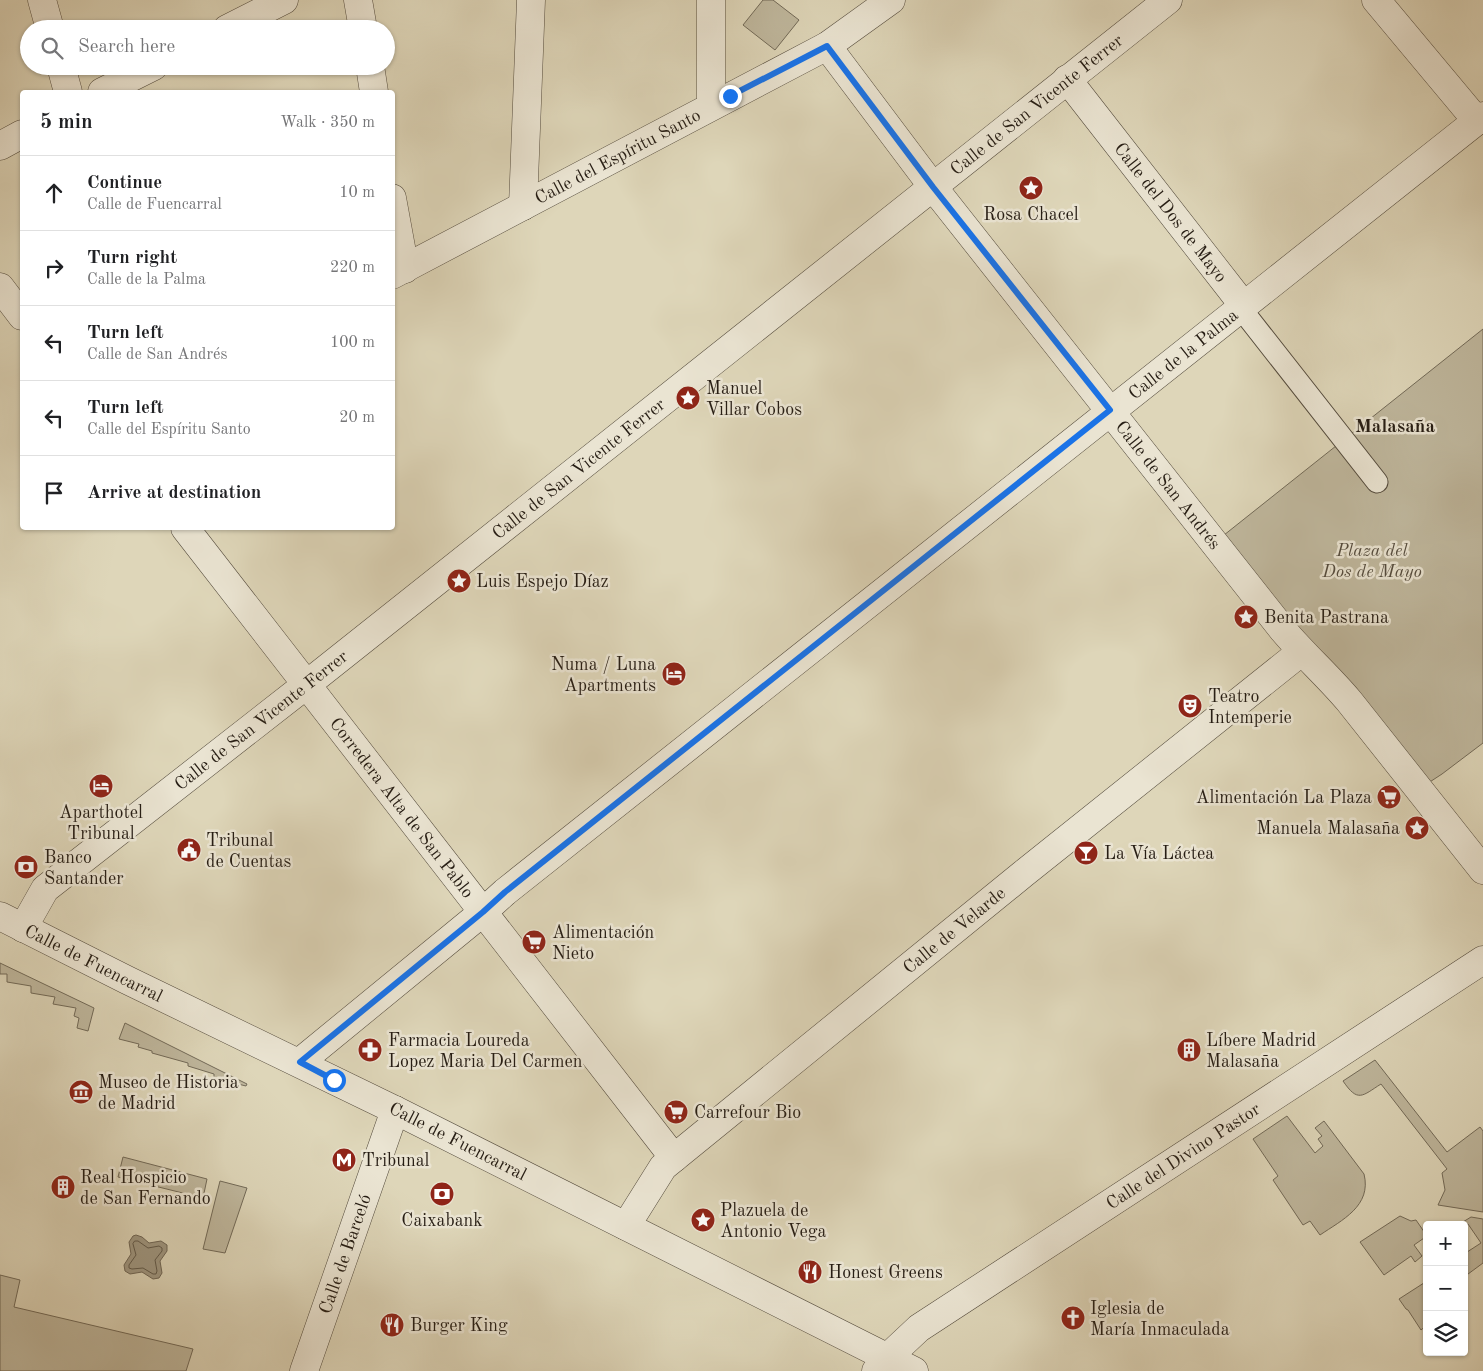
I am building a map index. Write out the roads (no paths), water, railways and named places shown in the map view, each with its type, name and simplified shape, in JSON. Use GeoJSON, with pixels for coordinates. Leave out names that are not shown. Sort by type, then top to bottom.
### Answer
{"type":"FeatureCollection","features":[{"type":"Feature","properties":{"kind":"street"},"geometry":{"type":"LineString","coordinates":[[42,0],[48,20]]}},
{"type":"Feature","properties":{"kind":"street"},"geometry":{"type":"LineString","coordinates":[[245,20],[284,0]]}},
{"type":"Feature","properties":{"kind":"street"},"geometry":{"type":"LineString","coordinates":[[358,0],[361,20]]}},
{"type":"Feature","properties":{"kind":"street"},"geometry":{"type":"LineString","coordinates":[[523,206],[531,0]]}},
{"type":"Feature","properties":{"kind":"street"},"geometry":{"type":"LineString","coordinates":[[710,0],[711,105]]}},
{"type":"Feature","properties":{"kind":"street","name":"Calle del Espíritu Santo"},"geometry":{"type":"LineString","coordinates":[[399,272],[711,105],[827,46],[891,0]]}},
{"type":"Feature","properties":{"kind":"street","name":"Calle de San Vicente Ferrer"},"geometry":{"type":"LineString","coordinates":[[12,922],[45,889],[306,685],[1168,0]]}},
{"type":"Feature","properties":{"kind":"street"},"geometry":{"type":"LineString","coordinates":[[1376,0],[1480,118]]}},
{"type":"Feature","properties":{"kind":"street","name":"Calle de San Andrés"},"geometry":{"type":"LineString","coordinates":[[827,46],[933,187],[1301,652],[1329,678],[1349,701],[1483,870]]}},
{"type":"Feature","properties":{"kind":"street"},"geometry":{"type":"LineString","coordinates":[[63,75],[67,90]]}},
{"type":"Feature","properties":{"kind":"street"},"geometry":{"type":"LineString","coordinates":[[106,90],[136,75]]}},
{"type":"Feature","properties":{"kind":"street"},"geometry":{"type":"LineString","coordinates":[[371,75],[374,90]]}},
{"type":"Feature","properties":{"kind":"street","name":"Calle del Dos de Mayo"},"geometry":{"type":"LineString","coordinates":[[1068,79],[1244,306],[1246,315],[1377,482]]}},
{"type":"Feature","properties":{"kind":"street","name":"Calle de la Palma"},"geometry":{"type":"LineString","coordinates":[[300,1062],[505,892],[1480,118]]}},
{"type":"Feature","properties":{"kind":"street"},"geometry":{"type":"LineString","coordinates":[[0,146],[20,135]]}},
{"type":"Feature","properties":{"kind":"street"},"geometry":{"type":"LineString","coordinates":[[395,230],[399,272]]}},
{"type":"Feature","properties":{"kind":"street"},"geometry":{"type":"LineString","coordinates":[[0,287],[20,313]]}},
{"type":"Feature","properties":{"kind":"street","name":"Corredera Alta de San Pablo"},"geometry":{"type":"LineString","coordinates":[[187,530],[674,1158]]}},
{"type":"Feature","properties":{"kind":"street","name":"Calle de Velarde"},"geometry":{"type":"LineString","coordinates":[[626,1226],[663,1167],[1301,652]]}},
{"type":"Feature","properties":{"kind":"street","name":"Calle de Fuencarral"},"geometry":{"type":"LineString","coordinates":[[12,922],[127,980],[300,1062],[626,1226],[882,1364],[914,1371]]}},
{"type":"Feature","properties":{"kind":"street","name":"Calle del Divino Pastor"},"geometry":{"type":"LineString","coordinates":[[882,1364],[919,1328],[1483,960]]}},
{"type":"Feature","properties":{"kind":"street","name":"Calle de Barceló"},"geometry":{"type":"LineString","coordinates":[[304,1371],[395,1110]]}},
{"type":"Feature","properties":{"kind":"water"},"geometry":{"type":"Polygon","coordinates":[[[136,1235],[149,1243],[161,1241],[167,1245],[167,1251],[160,1261],[162,1273],[159,1278],[153,1279],[142,1272],[130,1274],[125,1271],[124,1265],[131,1254],[129,1242],[136,1235]]]}},
{"type":"Feature","properties":{"kind":"place","name":"Rosa Chacel"},"geometry":{"type":"Point","coordinates":[1031,188]}},
{"type":"Feature","properties":{"kind":"place","name":"Manuel Villar Cobos"},"geometry":{"type":"Point","coordinates":[688,398]}},
{"type":"Feature","properties":{"kind":"place","name":"Luis Espejo Díaz"},"geometry":{"type":"Point","coordinates":[459,581]}},
{"type":"Feature","properties":{"kind":"place","name":"Benita Pastrana"},"geometry":{"type":"Point","coordinates":[1246,617]}},
{"type":"Feature","properties":{"kind":"place","name":"Numa / Luna Apartments"},"geometry":{"type":"Point","coordinates":[674,674]}},
{"type":"Feature","properties":{"kind":"place","name":"Teatro Intemperie"},"geometry":{"type":"Point","coordinates":[1190,706]}},
{"type":"Feature","properties":{"kind":"place","name":"Aparthotel Tribunal"},"geometry":{"type":"Point","coordinates":[101,786]}},
{"type":"Feature","properties":{"kind":"place","name":"Alimentación La Plaza"},"geometry":{"type":"Point","coordinates":[1389,797]}},
{"type":"Feature","properties":{"kind":"place","name":"Manuela Malasaña"},"geometry":{"type":"Point","coordinates":[1417,828]}},
{"type":"Feature","properties":{"kind":"place","name":"Tribunal de Cuentas"},"geometry":{"type":"Point","coordinates":[189,850]}},
{"type":"Feature","properties":{"kind":"place","name":"La Vía Láctea"},"geometry":{"type":"Point","coordinates":[1086,853]}},
{"type":"Feature","properties":{"kind":"place","name":"Banco Santander"},"geometry":{"type":"Point","coordinates":[26,867]}},
{"type":"Feature","properties":{"kind":"place","name":"Alimentación Nieto"},"geometry":{"type":"Point","coordinates":[534,942]}},
{"type":"Feature","properties":{"kind":"place","name":"Farmacia Loureda Lopez Maria Del Carmen"},"geometry":{"type":"Point","coordinates":[370,1050]}},
{"type":"Feature","properties":{"kind":"place","name":"Líbere Madrid Malasaña"},"geometry":{"type":"Point","coordinates":[1189,1050]}},
{"type":"Feature","properties":{"kind":"place","name":"Museo de Historia de Madrid"},"geometry":{"type":"Point","coordinates":[81,1092]}},
{"type":"Feature","properties":{"kind":"place","name":"Carrefour Bio"},"geometry":{"type":"Point","coordinates":[676,1112]}},
{"type":"Feature","properties":{"kind":"place","name":"Tribunal"},"geometry":{"type":"Point","coordinates":[344,1160]}},
{"type":"Feature","properties":{"kind":"place","name":"Real Hospicio de San Fernando"},"geometry":{"type":"Point","coordinates":[63,1187]}},
{"type":"Feature","properties":{"kind":"place","name":"Caixabank"},"geometry":{"type":"Point","coordinates":[442,1194]}},
{"type":"Feature","properties":{"kind":"place","name":"Plazuela de Antonio Vega"},"geometry":{"type":"Point","coordinates":[703,1220]}},
{"type":"Feature","properties":{"kind":"place","name":"Honest Greens"},"geometry":{"type":"Point","coordinates":[810,1272]}},
{"type":"Feature","properties":{"kind":"place","name":"Iglesia de María Inmaculada"},"geometry":{"type":"Point","coordinates":[1073,1318]}},
{"type":"Feature","properties":{"kind":"place","name":"Burger King"},"geometry":{"type":"Point","coordinates":[392,1325]}},
{"type":"Feature","properties":{"kind":"district","name":"Malasaña"},"geometry":{"type":"Point","coordinates":[1395,425]}},
{"type":"Feature","properties":{"kind":"park label","name":"Plaza del Dos de Mayo"},"geometry":{"type":"Point","coordinates":[1372,560]}}]}
